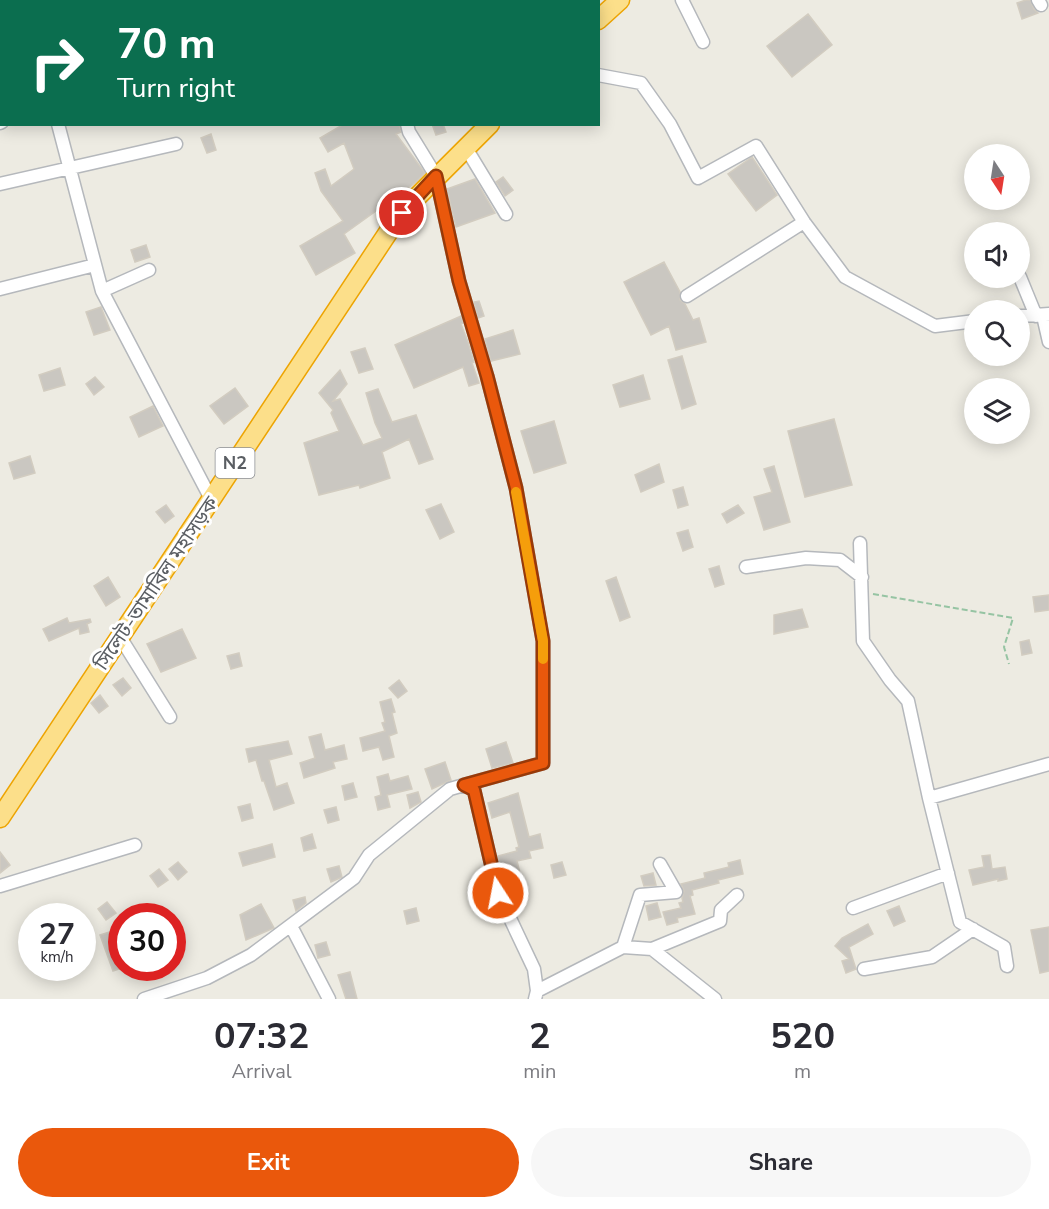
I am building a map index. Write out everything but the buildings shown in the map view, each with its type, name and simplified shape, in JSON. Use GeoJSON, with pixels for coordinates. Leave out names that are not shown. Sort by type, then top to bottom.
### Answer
{"type":"FeatureCollection","features":[{"type":"Feature","properties":{"kind":"highway"},"geometry":{"type":"LineString","coordinates":[[600,18],[620,0]]}},
{"type":"Feature","properties":{"kind":"highway","name":"সিলেট-তামাবিল মহাসড়ক"},"geometry":{"type":"LineString","coordinates":[[0,818],[402,213],[436,176],[488,126]]}},
{"type":"Feature","properties":{"kind":"street"},"geometry":{"type":"LineString","coordinates":[[682,0],[703,42]]}},
{"type":"Feature","properties":{"kind":"street"},"geometry":{"type":"LineString","coordinates":[[600,75],[641,83],[670,124],[698,178],[756,146],[804,222],[845,277],[934,326],[964,322]]}},
{"type":"Feature","properties":{"kind":"street"},"geometry":{"type":"LineString","coordinates":[[59,126],[102,291],[212,500]]}},
{"type":"Feature","properties":{"kind":"street"},"geometry":{"type":"LineString","coordinates":[[144,999],[207,978],[251,956],[354,878],[369,855],[450,789],[543,763],[543,641],[516,488],[459,281],[436,176],[408,126]]}},
{"type":"Feature","properties":{"kind":"street"},"geometry":{"type":"LineString","coordinates":[[0,184],[176,144]]}},
{"type":"Feature","properties":{"kind":"street"},"geometry":{"type":"LineString","coordinates":[[466,148],[506,214]]}},
{"type":"Feature","properties":{"kind":"street"},"geometry":{"type":"LineString","coordinates":[[687,296],[804,222]]}},
{"type":"Feature","properties":{"kind":"street"},"geometry":{"type":"LineString","coordinates":[[0,289],[95,266]]}},
{"type":"Feature","properties":{"kind":"street"},"geometry":{"type":"LineString","coordinates":[[102,291],[149,270]]}},
{"type":"Feature","properties":{"kind":"street"},"geometry":{"type":"LineString","coordinates":[[1026,288],[1042,315],[1049,342]]}},
{"type":"Feature","properties":{"kind":"street"},"geometry":{"type":"LineString","coordinates":[[860,543],[863,641],[890,680],[908,701],[960,922],[1004,947],[1007,966]]}},
{"type":"Feature","properties":{"kind":"street"},"geometry":{"type":"LineString","coordinates":[[746,567],[806,558],[840,560],[862,577]]}},
{"type":"Feature","properties":{"kind":"street"},"geometry":{"type":"LineString","coordinates":[[120,637],[170,717]]}},
{"type":"Feature","properties":{"kind":"street"},"geometry":{"type":"LineString","coordinates":[[929,798],[1049,764]]}},
{"type":"Feature","properties":{"kind":"street"},"geometry":{"type":"LineString","coordinates":[[464,785],[474,790],[498,893],[534,969],[536,995],[622,947],[652,949],[720,921],[721,910],[737,895]]}},
{"type":"Feature","properties":{"kind":"street"},"geometry":{"type":"LineString","coordinates":[[0,886],[135,845]]}},
{"type":"Feature","properties":{"kind":"street"},"geometry":{"type":"LineString","coordinates":[[622,947],[640,895],[676,892],[660,864]]}},
{"type":"Feature","properties":{"kind":"street"},"geometry":{"type":"LineString","coordinates":[[854,908],[948,873]]}},
{"type":"Feature","properties":{"kind":"street"},"geometry":{"type":"LineString","coordinates":[[291,926],[329,999]]}},
{"type":"Feature","properties":{"kind":"street"},"geometry":{"type":"LineString","coordinates":[[864,969],[932,957],[973,929]]}},
{"type":"Feature","properties":{"kind":"street"},"geometry":{"type":"LineString","coordinates":[[652,949],[715,999]]}},
{"type":"Feature","properties":{"kind":"path"},"geometry":{"type":"LineString","coordinates":[[862,592],[1013,618],[1004,647],[1008,664]]}},
{"type":"Feature","properties":{"kind":"slow traffic"},"geometry":{"type":"LineString","coordinates":[[516,492],[543,641],[543,659]]}},
{"type":"Feature","properties":{"kind":"route"},"geometry":{"type":"LineString","coordinates":[[402,213],[436,176],[459,281],[516,488],[543,641],[543,763],[464,785],[474,790],[498,893]]}}]}
